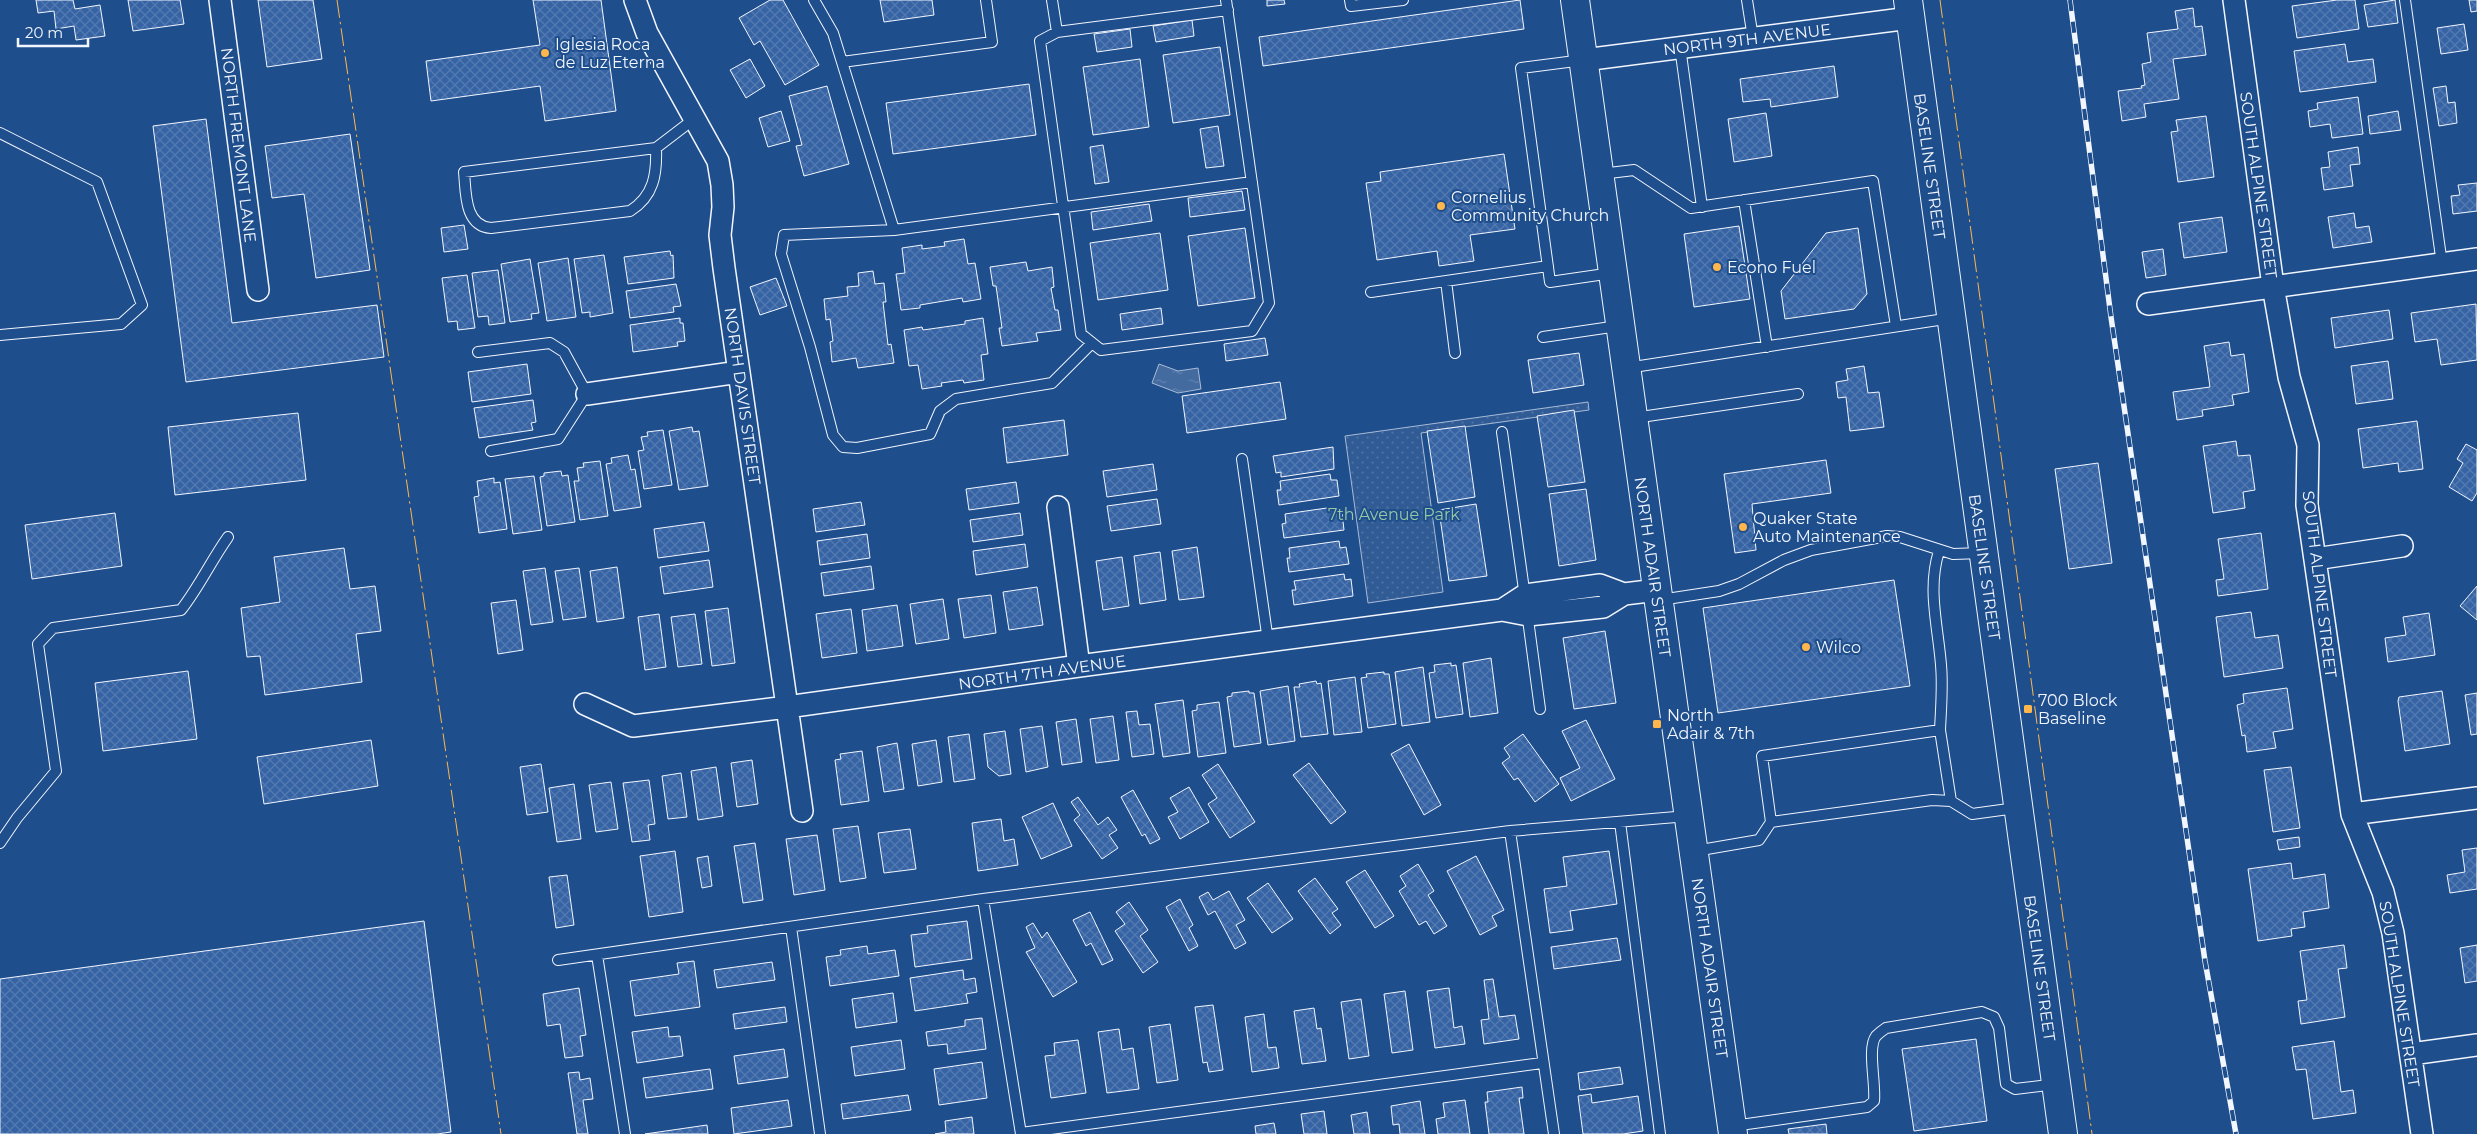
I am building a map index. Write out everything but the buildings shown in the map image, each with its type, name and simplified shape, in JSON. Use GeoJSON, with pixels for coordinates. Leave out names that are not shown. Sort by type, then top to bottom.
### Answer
{"type":"FeatureCollection","features":[{"type":"Feature","properties":{"kind":"highway","name":"NORTH ADAIR STREET"},"geometry":{"type":"LineString","coordinates":[[1575,0],[1733,1130]]}},
{"type":"Feature","properties":{"kind":"highway","name":"BASELINE STREET"},"geometry":{"type":"LineString","coordinates":[[1909,9],[2063,1134]]}},
{"type":"Feature","properties":{"kind":"street","name":"NORTH FREMONT LANE"},"geometry":{"type":"LineString","coordinates":[[220,0],[258,290]]}},
{"type":"Feature","properties":{"kind":"street","name":"NORTH DAVIS STREET"},"geometry":{"type":"LineString","coordinates":[[635,0],[646,33],[718,161],[723,207],[720,235],[802,811]]}},
{"type":"Feature","properties":{"kind":"street","name":"SOUTH ALPINE STREET"},"geometry":{"type":"LineString","coordinates":[[2234,0],[2273,286],[2288,376],[2308,445],[2307,505],[2352,814],[2384,892],[2393,933],[2422,1134]]}},
{"type":"Feature","properties":{"kind":"street","name":"NORTH 9TH AVENUE"},"geometry":{"type":"LineString","coordinates":[[1584,60],[1753,38],[1909,9]]}},
{"type":"Feature","properties":{"kind":"street"},"geometry":{"type":"LineString","coordinates":[[2148,304],[2477,259]]}},
{"type":"Feature","properties":{"kind":"street"},"geometry":{"type":"LineString","coordinates":[[587,394],[739,372]]}},
{"type":"Feature","properties":{"kind":"street"},"geometry":{"type":"LineString","coordinates":[[1058,507],[1079,666]]}},
{"type":"Feature","properties":{"kind":"street"},"geometry":{"type":"LineString","coordinates":[[2315,559],[2402,546]]}},
{"type":"Feature","properties":{"kind":"street","name":"NORTH 7TH AVENUE"},"geometry":{"type":"LineString","coordinates":[[585,704],[633,726],[787,708],[1079,666],[1502,610],[1526,605],[1603,607],[1624,594],[1657,595]]}},
{"type":"Feature","properties":{"kind":"street"},"geometry":{"type":"LineString","coordinates":[[2352,814],[2477,798]]}},
{"type":"Feature","properties":{"kind":"street"},"geometry":{"type":"LineString","coordinates":[[2411,1054],[2477,1045]]}},
{"type":"Feature","properties":{"kind":"lane"},"geometry":{"type":"LineString","coordinates":[[814,0],[833,33],[894,230]]}},
{"type":"Feature","properties":{"kind":"lane"},"geometry":{"type":"LineString","coordinates":[[842,62],[992,42],[986,0]]}},
{"type":"Feature","properties":{"kind":"lane"},"geometry":{"type":"LineString","coordinates":[[1052,0],[1057,32]]}},
{"type":"Feature","properties":{"kind":"lane"},"geometry":{"type":"LineString","coordinates":[[1350,0],[1351,6],[1403,0]]}},
{"type":"Feature","properties":{"kind":"lane"},"geometry":{"type":"LineString","coordinates":[[1747,0],[1753,38]]}},
{"type":"Feature","properties":{"kind":"lane"},"geometry":{"type":"LineString","coordinates":[[2405,0],[2442,264]]}},
{"type":"Feature","properties":{"kind":"lane"},"geometry":{"type":"LineString","coordinates":[[1227,5],[1269,304],[1252,331],[1102,350],[1081,334],[1040,41],[1057,32],[1227,5]]}},
{"type":"Feature","properties":{"kind":"lane"},"geometry":{"type":"LineString","coordinates":[[1680,47],[1702,207]]}},
{"type":"Feature","properties":{"kind":"lane"},"geometry":{"type":"LineString","coordinates":[[1584,60],[1521,68],[1550,282],[1613,273]]}},
{"type":"Feature","properties":{"kind":"lane"},"geometry":{"type":"LineString","coordinates":[[656,148],[654,182],[648,196],[640,205],[630,211],[484,228],[475,221],[468,210],[464,172],[656,148],[694,119]]}},
{"type":"Feature","properties":{"kind":"lane"},"geometry":{"type":"LineString","coordinates":[[0,133],[97,182],[142,305],[121,324],[0,334]]}},
{"type":"Feature","properties":{"kind":"lane"},"geometry":{"type":"LineString","coordinates":[[1599,174],[1634,170],[1690,208],[1873,181],[1896,326]]}},
{"type":"Feature","properties":{"kind":"lane"},"geometry":{"type":"LineString","coordinates":[[1092,342],[1052,383],[956,399],[940,411],[930,434],[857,448],[843,447],[833,435],[810,347],[781,254],[784,235],[894,230],[1252,182]]}},
{"type":"Feature","properties":{"kind":"lane"},"geometry":{"type":"LineString","coordinates":[[1744,200],[1767,346]]}},
{"type":"Feature","properties":{"kind":"lane"},"geometry":{"type":"LineString","coordinates":[[1371,292],[1548,266]]}},
{"type":"Feature","properties":{"kind":"lane"},"geometry":{"type":"LineString","coordinates":[[1446,281],[1455,353]]}},
{"type":"Feature","properties":{"kind":"lane"},"geometry":{"type":"LineString","coordinates":[[1626,369],[1951,318]]}},
{"type":"Feature","properties":{"kind":"lane"},"geometry":{"type":"LineString","coordinates":[[1543,337],[1620,326]]}},
{"type":"Feature","properties":{"kind":"lane"},"geometry":{"type":"LineString","coordinates":[[478,352],[550,343],[564,352],[587,394],[558,439],[492,451]]}},
{"type":"Feature","properties":{"kind":"lane"},"geometry":{"type":"LineString","coordinates":[[1633,418],[1798,394]]}},
{"type":"Feature","properties":{"kind":"lane"},"geometry":{"type":"LineString","coordinates":[[1502,432],[1540,709]]}},
{"type":"Feature","properties":{"kind":"lane"},"geometry":{"type":"LineString","coordinates":[[1242,459],[1268,641]]}},
{"type":"Feature","properties":{"kind":"lane"},"geometry":{"type":"LineString","coordinates":[[1657,595],[1718,590],[1740,584],[1784,560],[1811,550],[1887,536],[1915,541],[1939,551],[1953,554],[1983,553]]}},
{"type":"Feature","properties":{"kind":"lane"},"geometry":{"type":"LineString","coordinates":[[0,843],[17,818],[56,771],[38,644],[53,628],[181,610],[196,590],[208,564],[228,537]]}},
{"type":"Feature","properties":{"kind":"lane"},"geometry":{"type":"LineString","coordinates":[[1939,551],[1934,568],[1933,587],[1941,665],[1940,730],[1951,800]]}},
{"type":"Feature","properties":{"kind":"lane"},"geometry":{"type":"LineString","coordinates":[[1694,851],[1759,840],[1771,822],[1762,756],[1940,730]]}},
{"type":"Feature","properties":{"kind":"lane"},"geometry":{"type":"LineString","coordinates":[[1771,822],[1932,800],[1951,800],[1972,814],[2017,808]]}},
{"type":"Feature","properties":{"kind":"lane"},"geometry":{"type":"LineString","coordinates":[[558,960],[983,899],[1510,831],[1689,816]]}},
{"type":"Feature","properties":{"kind":"lane"},"geometry":{"type":"LineString","coordinates":[[1620,822],[1660,1134]]}},
{"type":"Feature","properties":{"kind":"lane"},"geometry":{"type":"LineString","coordinates":[[1510,831],[1542,1063],[1554,1134]]}},
{"type":"Feature","properties":{"kind":"lane"},"geometry":{"type":"LineString","coordinates":[[983,899],[1021,1134],[1542,1063]]}},
{"type":"Feature","properties":{"kind":"lane"},"geometry":{"type":"LineString","coordinates":[[791,927],[820,1134]]}},
{"type":"Feature","properties":{"kind":"lane"},"geometry":{"type":"LineString","coordinates":[[597,955],[625,1134]]}},
{"type":"Feature","properties":{"kind":"lane"},"geometry":{"type":"LineString","coordinates":[[1733,1130],[1867,1107],[1874,1101],[1876,1089],[1872,1048],[1876,1036],[1886,1028],[1982,1012],[1994,1017],[1999,1028],[2006,1084],[2015,1089],[2056,1084]]}},
{"type":"Feature","properties":{"kind":"green space","name":"7th Avenue Park"},"geometry":{"type":"Polygon","coordinates":[[[1588,402],[1589,410],[1421,433],[1443,592],[1368,603],[1345,436],[1588,402]]]}},
{"type":"Feature","properties":{"kind":"water"},"geometry":{"type":"Polygon","coordinates":[[[1159,364],[1178,371],[1198,368],[1201,389],[1178,393],[1152,383],[1159,364]]]}},
{"type":"Feature","properties":{"kind":"railway"},"geometry":{"type":"LineString","coordinates":[[2070,0],[2111,317],[2205,961],[2236,1134]]}},
{"type":"Feature","properties":{"kind":"power"},"geometry":{"type":"LineString","coordinates":[[337,0],[501,1134]]}},
{"type":"Feature","properties":{"kind":"power"},"geometry":{"type":"LineString","coordinates":[[1940,0],[2092,1134]]}},
{"type":"Feature","properties":{"kind":"place","name":"Iglesia Roca de Luz Eterna"},"geometry":{"type":"Point","coordinates":[545,53]}},
{"type":"Feature","properties":{"kind":"place","name":"Cornelius Community Church"},"geometry":{"type":"Point","coordinates":[1441,206]}},
{"type":"Feature","properties":{"kind":"place","name":"Econo Fuel"},"geometry":{"type":"Point","coordinates":[1717,267]}},
{"type":"Feature","properties":{"kind":"place","name":"Quaker State Auto Maintenance"},"geometry":{"type":"Point","coordinates":[1743,527]}},
{"type":"Feature","properties":{"kind":"place","name":"Wilco"},"geometry":{"type":"Point","coordinates":[1806,647]}},
{"type":"Feature","properties":{"kind":"place","name":"700 Block Baseline"},"geometry":{"type":"Point","coordinates":[2028,709]}},
{"type":"Feature","properties":{"kind":"place","name":"North Adair & 7th"},"geometry":{"type":"Point","coordinates":[1657,724]}}]}
